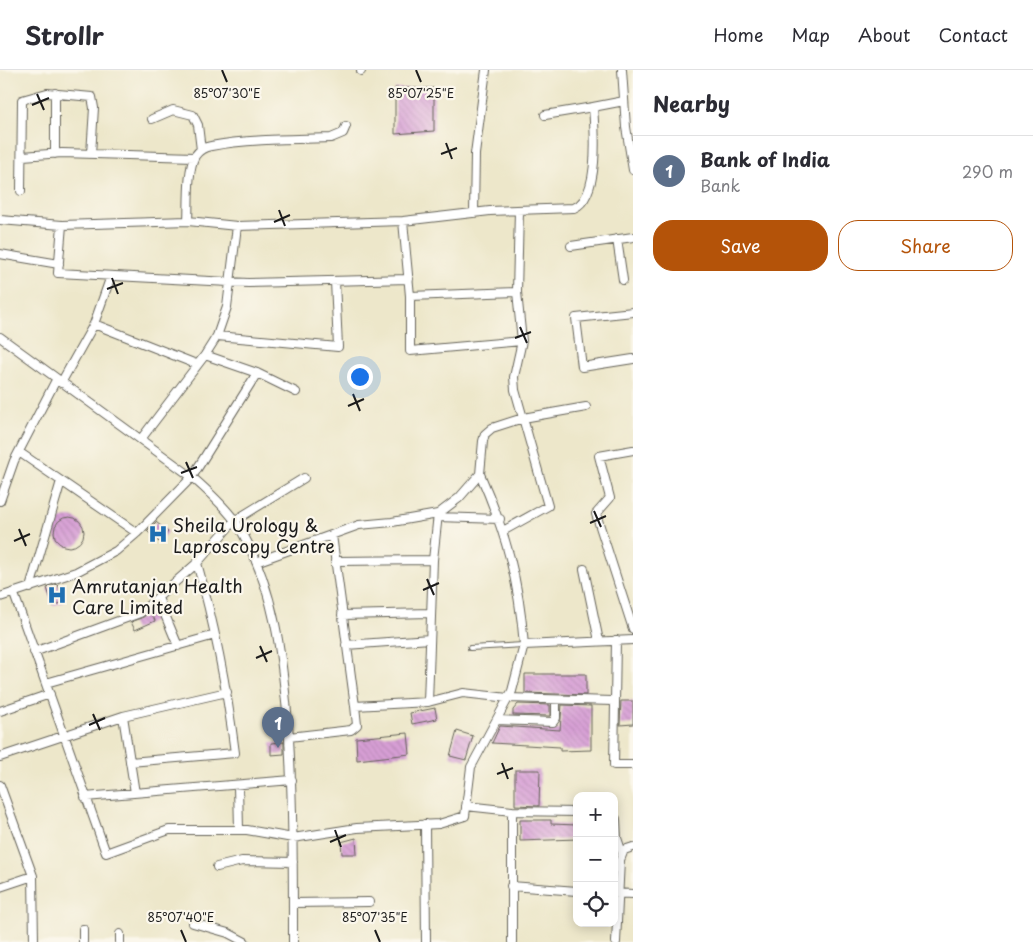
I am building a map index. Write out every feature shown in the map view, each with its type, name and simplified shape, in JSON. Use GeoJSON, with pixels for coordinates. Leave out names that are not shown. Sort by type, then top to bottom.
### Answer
{"type":"FeatureCollection","features":[{"type":"Feature","properties":{"kind":"street"},"geometry":{"type":"LineString","coordinates":[[474,213],[475,154],[486,70]]}},
{"type":"Feature","properties":{"kind":"street"},"geometry":{"type":"LineString","coordinates":[[622,70],[633,170]]}},
{"type":"Feature","properties":{"kind":"street"},"geometry":{"type":"LineString","coordinates":[[55,93],[55,154]]}},
{"type":"Feature","properties":{"kind":"street"},"geometry":{"type":"LineString","coordinates":[[21,191],[23,156],[22,100],[33,95],[55,93],[92,97],[94,108],[92,154]]}},
{"type":"Feature","properties":{"kind":"street"},"geometry":{"type":"LineString","coordinates":[[545,115],[624,101]]}},
{"type":"Feature","properties":{"kind":"street"},"geometry":{"type":"LineString","coordinates":[[0,220],[62,225],[188,221],[237,226],[403,221],[474,213],[574,208],[582,205],[586,200],[596,150],[593,107]]}},
{"type":"Feature","properties":{"kind":"street"},"geometry":{"type":"LineString","coordinates":[[152,118],[173,110],[193,116],[198,124],[201,150]]}},
{"type":"Feature","properties":{"kind":"street"},"geometry":{"type":"LineString","coordinates":[[188,221],[194,158],[201,150],[210,146],[235,143],[331,138],[343,133],[346,126]]}},
{"type":"Feature","properties":{"kind":"street"},"geometry":{"type":"LineString","coordinates":[[23,156],[92,154],[194,158]]}},
{"type":"Feature","properties":{"kind":"street"},"geometry":{"type":"LineString","coordinates":[[503,531],[548,506],[515,390],[514,377],[522,341],[517,292],[519,211]]}},
{"type":"Feature","properties":{"kind":"street"},"geometry":{"type":"LineString","coordinates":[[403,221],[410,296],[410,351],[522,341]]}},
{"type":"Feature","properties":{"kind":"street"},"geometry":{"type":"LineString","coordinates":[[62,225],[58,273],[231,282],[409,279]]}},
{"type":"Feature","properties":{"kind":"street"},"geometry":{"type":"LineString","coordinates":[[140,440],[196,364],[206,355],[217,336],[227,307],[237,226]]}},
{"type":"Feature","properties":{"kind":"street"},"geometry":{"type":"LineString","coordinates":[[571,246],[633,237]]}},
{"type":"Feature","properties":{"kind":"street"},"geometry":{"type":"LineString","coordinates":[[617,239],[623,280]]}},
{"type":"Feature","properties":{"kind":"street"},"geometry":{"type":"LineString","coordinates":[[0,254],[59,264]]}},
{"type":"Feature","properties":{"kind":"street"},"geometry":{"type":"LineString","coordinates":[[0,501],[19,452],[94,324],[111,276]]}},
{"type":"Feature","properties":{"kind":"street"},"geometry":{"type":"LineString","coordinates":[[217,336],[338,347],[335,281]]}},
{"type":"Feature","properties":{"kind":"street"},"geometry":{"type":"LineString","coordinates":[[410,296],[517,292]]}},
{"type":"Feature","properties":{"kind":"street"},"geometry":{"type":"LineString","coordinates":[[633,312],[576,318],[582,366],[633,359]]}},
{"type":"Feature","properties":{"kind":"street"},"geometry":{"type":"LineString","coordinates":[[94,324],[196,364]]}},
{"type":"Feature","properties":{"kind":"street"},"geometry":{"type":"LineString","coordinates":[[0,337],[204,487],[240,528],[266,583],[282,653],[292,780],[292,942]]}},
{"type":"Feature","properties":{"kind":"street"},"geometry":{"type":"LineString","coordinates":[[206,355],[257,373],[296,392]]}},
{"type":"Feature","properties":{"kind":"street"},"geometry":{"type":"LineString","coordinates":[[0,597],[14,594],[76,572],[116,551],[138,533],[192,478],[257,373]]}},
{"type":"Feature","properties":{"kind":"street"},"geometry":{"type":"LineString","coordinates":[[14,594],[106,853],[169,830],[239,830],[293,838],[357,828],[439,824],[465,816],[471,767],[508,698],[524,645],[519,591],[500,519],[480,474],[485,434],[498,424],[586,407]]}},
{"type":"Feature","properties":{"kind":"street"},"geometry":{"type":"LineString","coordinates":[[633,450],[599,456],[610,498],[597,510],[596,516],[618,577],[633,630]]}},
{"type":"Feature","properties":{"kind":"street"},"geometry":{"type":"LineString","coordinates":[[19,452],[138,533]]}},
{"type":"Feature","properties":{"kind":"street"},"geometry":{"type":"LineString","coordinates":[[428,702],[434,560],[438,515],[459,498],[480,474]]}},
{"type":"Feature","properties":{"kind":"street"},"geometry":{"type":"LineString","coordinates":[[34,652],[140,612],[197,563],[234,521],[304,478]]}},
{"type":"Feature","properties":{"kind":"street"},"geometry":{"type":"LineString","coordinates":[[30,588],[61,481]]}},
{"type":"Feature","properties":{"kind":"street"},"geometry":{"type":"LineString","coordinates":[[256,562],[359,525],[438,515],[500,519]]}},
{"type":"Feature","properties":{"kind":"street"},"geometry":{"type":"LineString","coordinates":[[289,737],[351,730],[357,725],[332,535]]}},
{"type":"Feature","properties":{"kind":"street"},"geometry":{"type":"LineString","coordinates":[[335,561],[434,560]]}},
{"type":"Feature","properties":{"kind":"street"},"geometry":{"type":"LineString","coordinates":[[130,762],[235,753],[227,692],[197,563]]}},
{"type":"Feature","properties":{"kind":"street"},"geometry":{"type":"LineString","coordinates":[[584,569],[600,641]]}},
{"type":"Feature","properties":{"kind":"street"},"geometry":{"type":"LineString","coordinates":[[158,598],[178,646]]}},
{"type":"Feature","properties":{"kind":"street"},"geometry":{"type":"LineString","coordinates":[[342,615],[432,613]]}},
{"type":"Feature","properties":{"kind":"street"},"geometry":{"type":"LineString","coordinates":[[46,684],[215,635]]}},
{"type":"Feature","properties":{"kind":"street"},"geometry":{"type":"LineString","coordinates":[[346,646],[430,639]]}},
{"type":"Feature","properties":{"kind":"street"},"geometry":{"type":"LineString","coordinates":[[616,640],[613,701],[614,765],[633,765]]}},
{"type":"Feature","properties":{"kind":"street"},"geometry":{"type":"LineString","coordinates":[[524,645],[633,640]]}},
{"type":"Feature","properties":{"kind":"street"},"geometry":{"type":"LineString","coordinates":[[0,757],[123,716],[227,692]]}},
{"type":"Feature","properties":{"kind":"street"},"geometry":{"type":"LineString","coordinates":[[355,706],[428,702],[463,693],[508,698],[613,701]]}},
{"type":"Feature","properties":{"kind":"street"},"geometry":{"type":"LineString","coordinates":[[0,712],[50,694]]}},
{"type":"Feature","properties":{"kind":"street"},"geometry":{"type":"LineString","coordinates":[[497,720],[553,722],[556,718],[556,700]]}},
{"type":"Feature","properties":{"kind":"street"},"geometry":{"type":"LineString","coordinates":[[123,716],[135,793]]}},
{"type":"Feature","properties":{"kind":"street"},"geometry":{"type":"LineString","coordinates":[[85,797],[292,780]]}},
{"type":"Feature","properties":{"kind":"street"},"geometry":{"type":"LineString","coordinates":[[238,784],[239,830]]}},
{"type":"Feature","properties":{"kind":"street"},"geometry":{"type":"LineString","coordinates":[[0,785],[33,876],[34,942]]}},
{"type":"Feature","properties":{"kind":"street"},"geometry":{"type":"LineString","coordinates":[[466,806],[573,812]]}},
{"type":"Feature","properties":{"kind":"street"},"geometry":{"type":"LineString","coordinates":[[512,810],[512,942]]}},
{"type":"Feature","properties":{"kind":"street"},"geometry":{"type":"LineString","coordinates":[[425,824],[426,942]]}},
{"type":"Feature","properties":{"kind":"street"},"geometry":{"type":"LineString","coordinates":[[617,837],[622,854],[617,882]]}},
{"type":"Feature","properties":{"kind":"street"},"geometry":{"type":"LineString","coordinates":[[622,854],[627,848],[633,847]]}},
{"type":"Feature","properties":{"kind":"street"},"geometry":{"type":"LineString","coordinates":[[217,867],[242,861],[293,862]]}},
{"type":"Feature","properties":{"kind":"street"},"geometry":{"type":"LineString","coordinates":[[0,887],[33,876]]}},
{"type":"Feature","properties":{"kind":"street"},"geometry":{"type":"LineString","coordinates":[[511,886],[573,891]]}},
{"type":"Feature","properties":{"kind":"street"},"geometry":{"type":"LineString","coordinates":[[618,894],[633,894]]}},
{"type":"Feature","properties":{"kind":"street"},"geometry":{"type":"LineString","coordinates":[[293,903],[369,902]]}},
{"type":"Feature","properties":{"kind":"street"},"geometry":{"type":"LineString","coordinates":[[193,923],[228,933],[246,942]]}},
{"type":"Feature","properties":{"kind":"street"},"geometry":{"type":"LineString","coordinates":[[616,927],[616,942]]}},
{"type":"Feature","properties":{"kind":"street"},"geometry":{"type":"LineString","coordinates":[[83,929],[83,942]]}},
{"type":"Feature","properties":{"kind":"lane"},"geometry":{"type":"LineString","coordinates":[[470,648],[524,645]]}},
{"type":"Feature","properties":{"kind":"building"},"geometry":{"type":"Polygon","coordinates":[[[395,88],[434,88],[434,131],[395,134],[395,88]]]}},
{"type":"Feature","properties":{"kind":"building"},"geometry":{"type":"Polygon","coordinates":[[[69,517],[75,518],[83,526],[83,538],[75,546],[69,547],[63,546],[55,538],[54,532],[55,526],[63,518],[69,517]]]}},
{"type":"Feature","properties":{"kind":"building"},"geometry":{"type":"Polygon","coordinates":[[[156,522],[168,532],[159,542],[147,531],[156,522]]]}},
{"type":"Feature","properties":{"kind":"building"},"geometry":{"type":"Polygon","coordinates":[[[58,584],[64,602],[53,606],[47,588],[58,584]]]}},
{"type":"Feature","properties":{"kind":"building"},"geometry":{"type":"Polygon","coordinates":[[[151,611],[155,621],[135,630],[131,622],[142,618],[151,611]]]}},
{"type":"Feature","properties":{"kind":"building"},"geometry":{"type":"Polygon","coordinates":[[[525,674],[586,674],[586,695],[525,693],[525,674]]]}},
{"type":"Feature","properties":{"kind":"building"},"geometry":{"type":"Polygon","coordinates":[[[621,701],[633,701],[633,724],[620,725],[621,701]]]}},
{"type":"Feature","properties":{"kind":"building"},"geometry":{"type":"Polygon","coordinates":[[[518,704],[550,705],[550,716],[513,715],[513,710],[518,704]]]}},
{"type":"Feature","properties":{"kind":"building"},"geometry":{"type":"Polygon","coordinates":[[[562,705],[591,706],[591,750],[560,751],[560,747],[492,743],[500,726],[560,730],[562,705]]]}},
{"type":"Feature","properties":{"kind":"building"},"geometry":{"type":"Polygon","coordinates":[[[435,708],[437,719],[412,724],[410,713],[435,708]]]}},
{"type":"Feature","properties":{"kind":"building"},"geometry":{"type":"Polygon","coordinates":[[[457,731],[473,736],[466,760],[450,756],[457,731]]]}},
{"type":"Feature","properties":{"kind":"building"},"geometry":{"type":"Polygon","coordinates":[[[408,733],[410,754],[357,760],[356,738],[408,733]]]}},
{"type":"Feature","properties":{"kind":"building"},"geometry":{"type":"Polygon","coordinates":[[[284,742],[284,754],[271,755],[271,743],[284,742]]]}},
{"type":"Feature","properties":{"kind":"building"},"geometry":{"type":"Polygon","coordinates":[[[515,770],[540,770],[539,806],[515,805],[515,770]]]}},
{"type":"Feature","properties":{"kind":"building"},"geometry":{"type":"Polygon","coordinates":[[[520,820],[551,820],[551,824],[573,825],[573,839],[520,841],[520,820]]]}},
{"type":"Feature","properties":{"kind":"building"},"geometry":{"type":"Polygon","coordinates":[[[356,838],[357,854],[342,854],[341,842],[356,838]]]}},
{"type":"Feature","properties":{"kind":"place","name":"Sheila Urology & Laproscopy Centre"},"geometry":{"type":"Point","coordinates":[158,534]}},
{"type":"Feature","properties":{"kind":"place","name":"Amrutanjan Health Care Limited"},"geometry":{"type":"Point","coordinates":[57,595]}},
{"type":"Feature","properties":{"kind":"place","name":"Bank of India"},"geometry":{"type":"Point","coordinates":[278,748]}}]}
